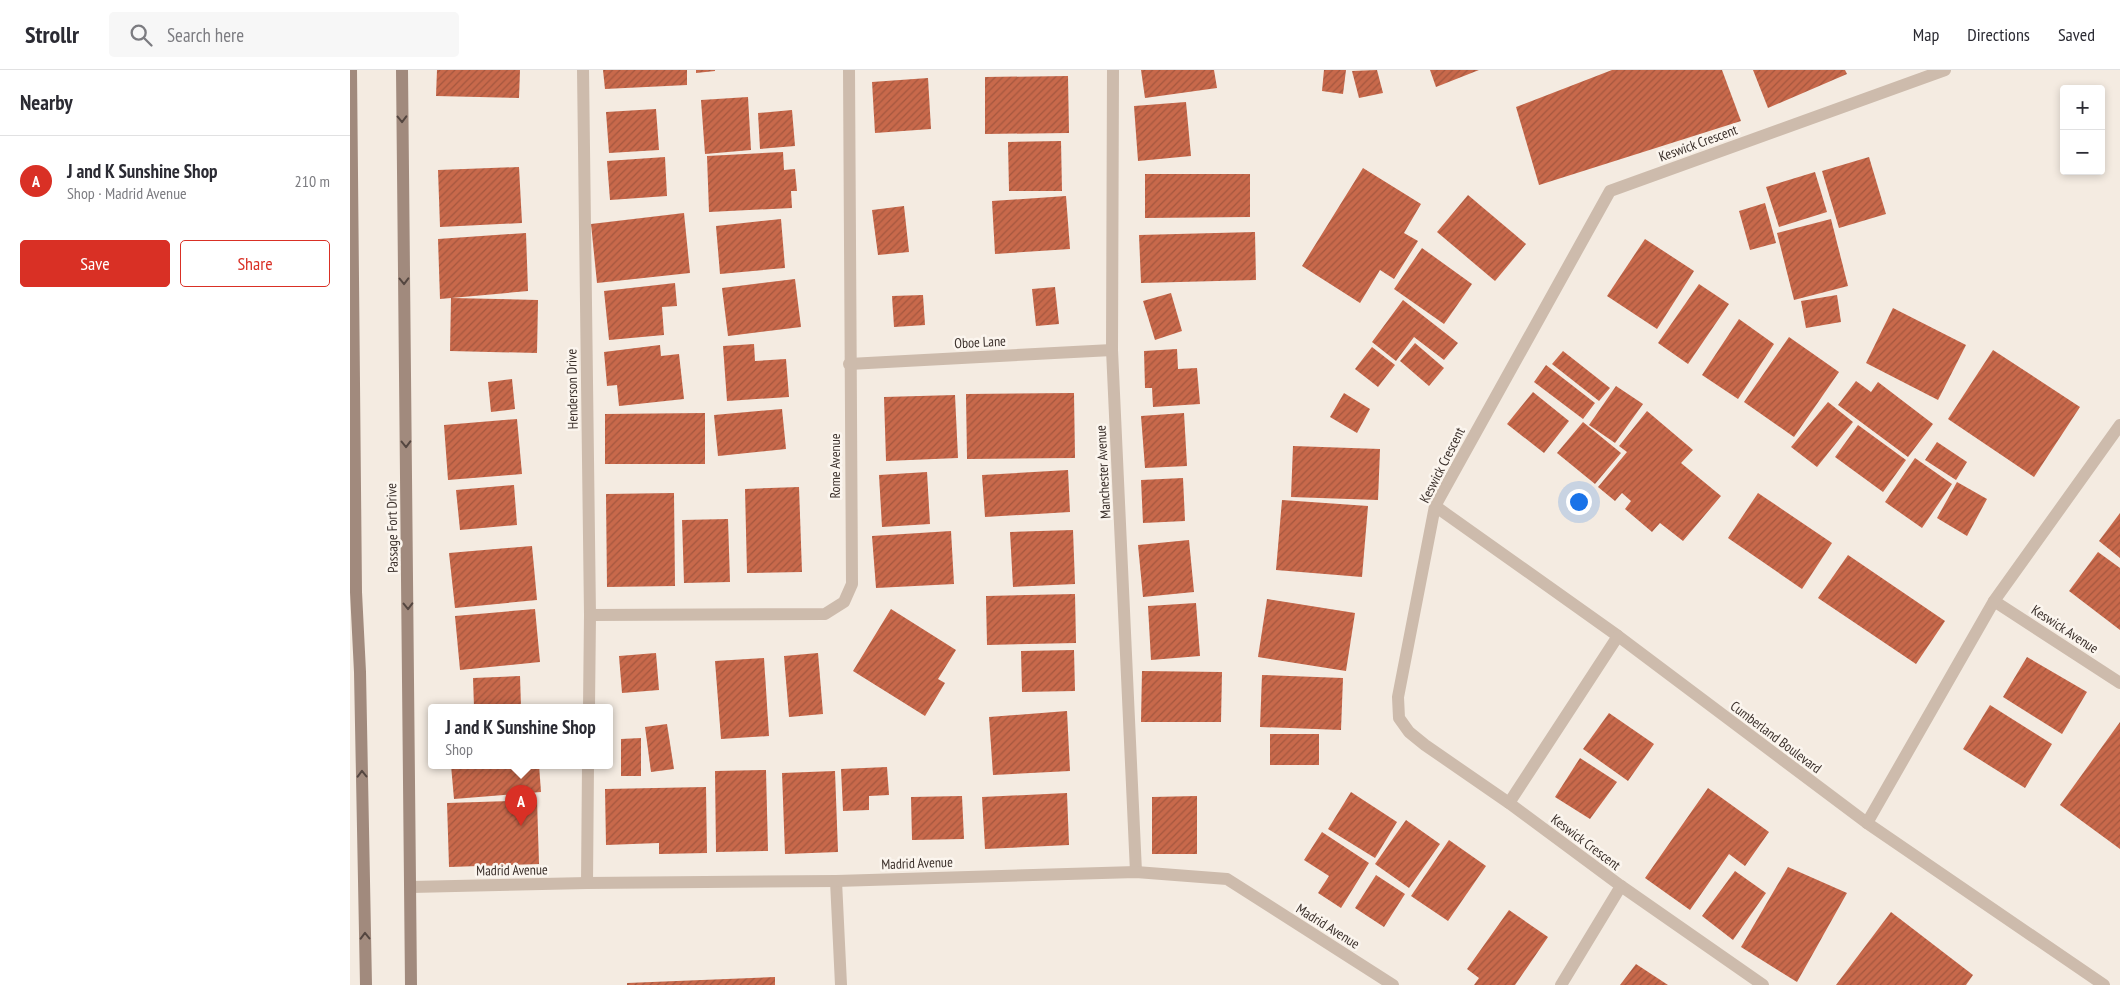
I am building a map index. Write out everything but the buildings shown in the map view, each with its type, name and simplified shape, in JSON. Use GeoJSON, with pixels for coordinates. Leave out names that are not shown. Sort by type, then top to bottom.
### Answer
{"type":"FeatureCollection","features":[{"type":"Feature","properties":{"kind":"main road"},"geometry":{"type":"LineString","coordinates":[[351,70],[356,592],[355,672],[366,985]]}},
{"type":"Feature","properties":{"kind":"main road","name":"Passage Fort Drive"},"geometry":{"type":"LineString","coordinates":[[402,70],[411,985]]}},
{"type":"Feature","properties":{"kind":"street","name":"Henderson Drive"},"geometry":{"type":"LineString","coordinates":[[583,70],[590,615],[589,704]]}},
{"type":"Feature","properties":{"kind":"street","name":"Rome Avenue"},"geometry":{"type":"LineString","coordinates":[[590,615],[824,614],[844,602],[852,584],[849,364],[849,70]]}},
{"type":"Feature","properties":{"kind":"street","name":"Manchester Avenue"},"geometry":{"type":"LineString","coordinates":[[1113,70],[1112,350],[1136,872]]}},
{"type":"Feature","properties":{"kind":"street","name":"Keswick Crescent"},"geometry":{"type":"LineString","coordinates":[[1763,985],[1620,886],[1509,803],[1425,745],[1409,732],[1399,718],[1398,697],[1435,506],[1610,191],[1946,70]]}},
{"type":"Feature","properties":{"kind":"street","name":"Oboe Lane"},"geometry":{"type":"LineString","coordinates":[[849,364],[1112,350]]}},
{"type":"Feature","properties":{"kind":"street"},"geometry":{"type":"LineString","coordinates":[[1867,823],[1994,601],[2120,425]]}},
{"type":"Feature","properties":{"kind":"street","name":"Cumberland Boulevard"},"geometry":{"type":"LineString","coordinates":[[1435,506],[1618,636],[1867,823],[2104,985]]}},
{"type":"Feature","properties":{"kind":"street","name":"Keswick Avenue"},"geometry":{"type":"LineString","coordinates":[[1994,601],[2120,683]]}},
{"type":"Feature","properties":{"kind":"street"},"geometry":{"type":"LineString","coordinates":[[1509,803],[1618,636]]}},
{"type":"Feature","properties":{"kind":"street"},"geometry":{"type":"LineString","coordinates":[[587,883],[588,769]]}},
{"type":"Feature","properties":{"kind":"street","name":"Madrid Avenue"},"geometry":{"type":"LineString","coordinates":[[411,888],[587,883],[836,881],[1136,872],[1227,879],[1393,985]]}},
{"type":"Feature","properties":{"kind":"street"},"geometry":{"type":"LineString","coordinates":[[836,881],[841,985]]}},
{"type":"Feature","properties":{"kind":"street"},"geometry":{"type":"LineString","coordinates":[[1561,985],[1620,886]]}},
{"type":"Feature","properties":{"kind":"place","name":"J and K Sunshine Shop"},"geometry":{"type":"Point","coordinates":[521,826]}}]}
